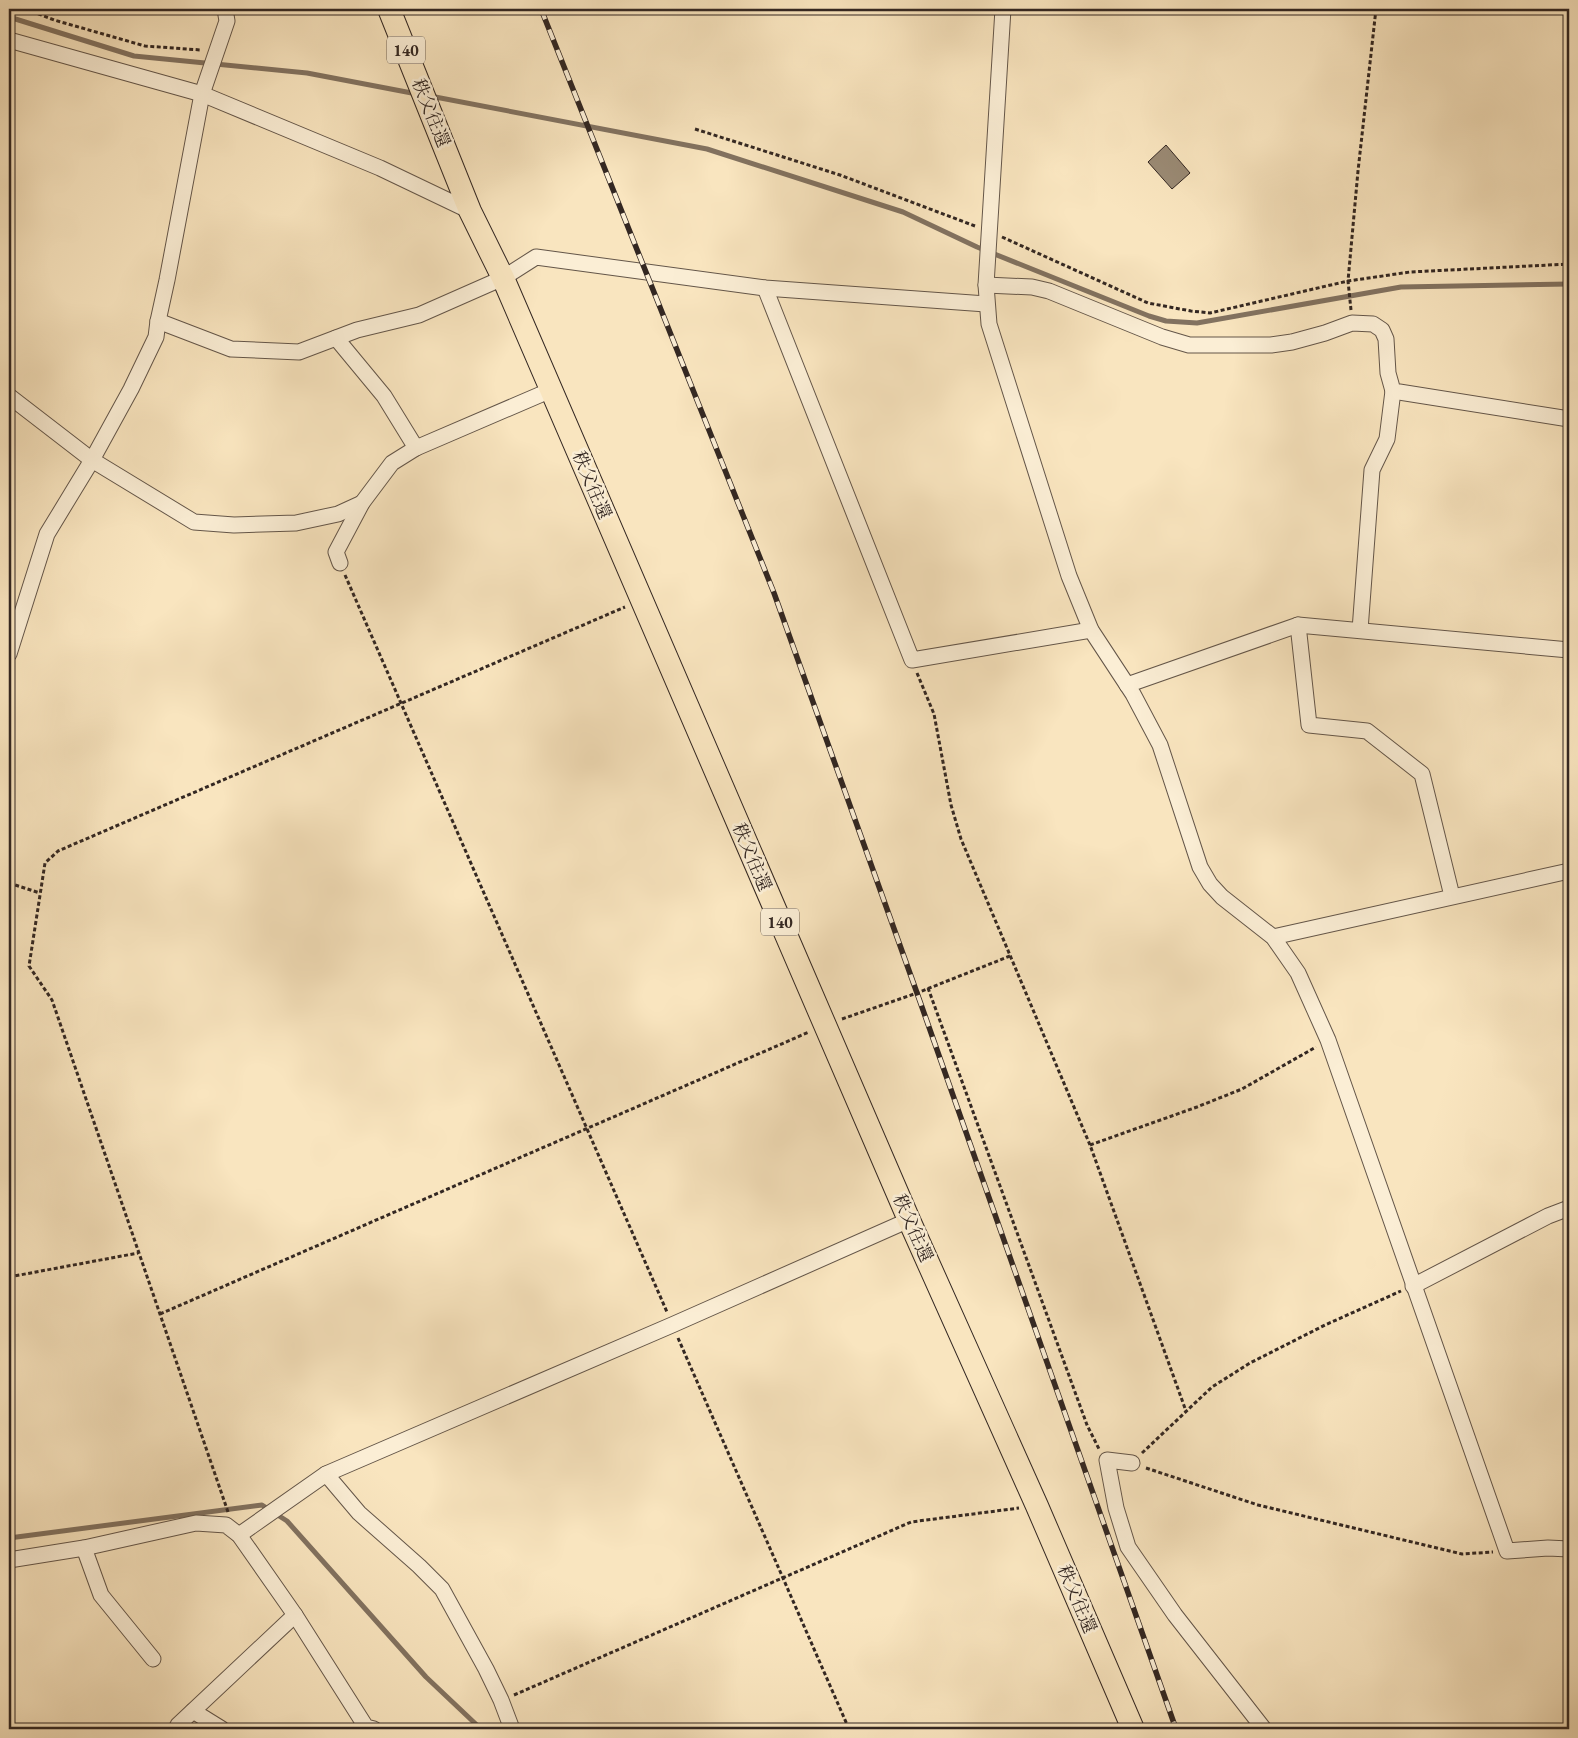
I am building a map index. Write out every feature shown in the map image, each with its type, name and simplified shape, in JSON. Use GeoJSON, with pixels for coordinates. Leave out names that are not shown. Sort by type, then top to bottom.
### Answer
{"type":"FeatureCollection","features":[{"type":"Feature","properties":{"kind":"highway","name":"秩父往還"},"geometry":{"type":"LineString","coordinates":[[389,9],[470,210],[503,278],[824,1026],[1037,1506],[1133,1729]]}},
{"type":"Feature","properties":{"kind":"street"},"geometry":{"type":"LineString","coordinates":[[9,654],[47,534],[132,389],[156,337],[202,94],[227,21],[224,9]]}},
{"type":"Feature","properties":{"kind":"street"},"geometry":{"type":"LineString","coordinates":[[1003,9],[986,304],[990,324],[1069,576],[1091,630],[1147,718],[1160,746],[1200,868],[1210,884],[1222,897],[1273,937],[1298,973],[1328,1040],[1507,1552],[1548,1548],[1569,1549]]}},
{"type":"Feature","properties":{"kind":"street"},"geometry":{"type":"LineString","coordinates":[[9,40],[202,94],[380,168],[470,210]]}},
{"type":"Feature","properties":{"kind":"street"},"geometry":{"type":"LineString","coordinates":[[158,321],[231,349],[299,352],[357,330],[420,315],[503,278],[536,258],[765,288],[986,304]]}},
{"type":"Feature","properties":{"kind":"street"},"geometry":{"type":"LineString","coordinates":[[986,285],[1032,287],[1049,291],[1162,337],[1188,345],[1271,345],[1292,342],[1352,323],[1373,324],[1382,330],[1386,339],[1388,373],[1393,391],[1387,439],[1372,470],[1360,630]]}},
{"type":"Feature","properties":{"kind":"street"},"geometry":{"type":"LineString","coordinates":[[765,288],[912,660],[1091,630]]}},
{"type":"Feature","properties":{"kind":"street"},"geometry":{"type":"LineString","coordinates":[[336,338],[384,396],[416,448]]}},
{"type":"Feature","properties":{"kind":"street"},"geometry":{"type":"LineString","coordinates":[[340,563],[336,552],[362,503],[392,463],[416,448],[551,390]]}},
{"type":"Feature","properties":{"kind":"street"},"geometry":{"type":"LineString","coordinates":[[1393,391],[1569,419]]}},
{"type":"Feature","properties":{"kind":"street"},"geometry":{"type":"LineString","coordinates":[[9,396],[92,460],[194,522],[234,525],[296,524],[338,514],[362,503]]}},
{"type":"Feature","properties":{"kind":"street"},"geometry":{"type":"LineString","coordinates":[[1127,685],[1298,625],[1569,650]]}},
{"type":"Feature","properties":{"kind":"street"},"geometry":{"type":"LineString","coordinates":[[1298,625],[1309,725],[1367,731],[1422,774],[1452,896]]}},
{"type":"Feature","properties":{"kind":"street"},"geometry":{"type":"LineString","coordinates":[[1273,937],[1569,871]]}},
{"type":"Feature","properties":{"kind":"street"},"geometry":{"type":"LineString","coordinates":[[1413,1286],[1548,1216],[1569,1208]]}},
{"type":"Feature","properties":{"kind":"street"},"geometry":{"type":"LineString","coordinates":[[239,1535],[326,1474],[672,1325],[909,1220]]}},
{"type":"Feature","properties":{"kind":"street"},"geometry":{"type":"LineString","coordinates":[[1132,1463],[1107,1460],[1116,1508],[1128,1547],[1175,1615],[1264,1729]]}},
{"type":"Feature","properties":{"kind":"street"},"geometry":{"type":"LineString","coordinates":[[326,1474],[359,1513],[442,1589],[486,1669],[512,1729]]}},
{"type":"Feature","properties":{"kind":"street"},"geometry":{"type":"LineString","coordinates":[[9,1560],[84,1548],[196,1523],[226,1525],[239,1535],[295,1615],[366,1727],[374,1729]]}},
{"type":"Feature","properties":{"kind":"street"},"geometry":{"type":"LineString","coordinates":[[84,1548],[101,1596],[153,1659]]}},
{"type":"Feature","properties":{"kind":"street"},"geometry":{"type":"LineString","coordinates":[[176,1729],[178,1725],[295,1615]]}},
{"type":"Feature","properties":{"kind":"street"},"geometry":{"type":"LineString","coordinates":[[193,1711],[222,1729]]}},
{"type":"Feature","properties":{"kind":"path"},"geometry":{"type":"LineString","coordinates":[[26,9],[54,20],[145,46],[214,60]]}},
{"type":"Feature","properties":{"kind":"path"},"geometry":{"type":"LineString","coordinates":[[1352,323],[1348,281],[1376,9]]}},
{"type":"Feature","properties":{"kind":"path"},"geometry":{"type":"LineString","coordinates":[[695,129],[840,175],[989,231],[1148,303],[1191,311],[1210,313],[1348,281],[1410,272],[1569,264]]}},
{"type":"Feature","properties":{"kind":"path"},"geometry":{"type":"LineString","coordinates":[[340,563],[849,1729]]}},
{"type":"Feature","properties":{"kind":"path"},"geometry":{"type":"LineString","coordinates":[[239,1535],[227,1510],[52,1000],[29,966],[45,863],[58,851],[641,600]]}},
{"type":"Feature","properties":{"kind":"path"},"geometry":{"type":"LineString","coordinates":[[912,660],[934,714],[951,805],[961,839],[1090,1145],[1186,1411]]}},
{"type":"Feature","properties":{"kind":"path"},"geometry":{"type":"LineString","coordinates":[[9,883],[40,893]]}},
{"type":"Feature","properties":{"kind":"path"},"geometry":{"type":"LineString","coordinates":[[160,1314],[824,1026],[1010,956]]}},
{"type":"Feature","properties":{"kind":"path"},"geometry":{"type":"LineString","coordinates":[[928,988],[1087,1425],[1094,1442],[1107,1460]]}},
{"type":"Feature","properties":{"kind":"path"},"geometry":{"type":"LineString","coordinates":[[1090,1145],[1242,1089],[1328,1040]]}},
{"type":"Feature","properties":{"kind":"path"},"geometry":{"type":"LineString","coordinates":[[9,1277],[138,1254]]}},
{"type":"Feature","properties":{"kind":"path"},"geometry":{"type":"LineString","coordinates":[[1413,1286],[1325,1325],[1250,1363],[1212,1387],[1132,1463],[1258,1504],[1462,1554],[1507,1552]]}},
{"type":"Feature","properties":{"kind":"path"},"geometry":{"type":"LineString","coordinates":[[501,1700],[911,1522],[1037,1506]]}},
{"type":"Feature","properties":{"kind":"building"},"geometry":{"type":"Polygon","coordinates":[[[1166,145],[1190,173],[1172,189],[1148,162],[1166,145]]]}},
{"type":"Feature","properties":{"kind":"waterway"},"geometry":{"type":"LineString","coordinates":[[9,17],[134,56],[307,73],[417,94]]}},
{"type":"Feature","properties":{"kind":"waterway"},"geometry":{"type":"LineString","coordinates":[[430,96],[707,149],[903,212],[977,247],[1149,316],[1166,321],[1197,323],[1401,287],[1569,284]]}},
{"type":"Feature","properties":{"kind":"waterway"},"geometry":{"type":"LineString","coordinates":[[9,1538],[262,1505],[287,1521],[426,1677],[481,1729]]}},
{"type":"Feature","properties":{"kind":"railway"},"geometry":{"type":"LineString","coordinates":[[541,9],[774,593],[1176,1729]]}}]}
